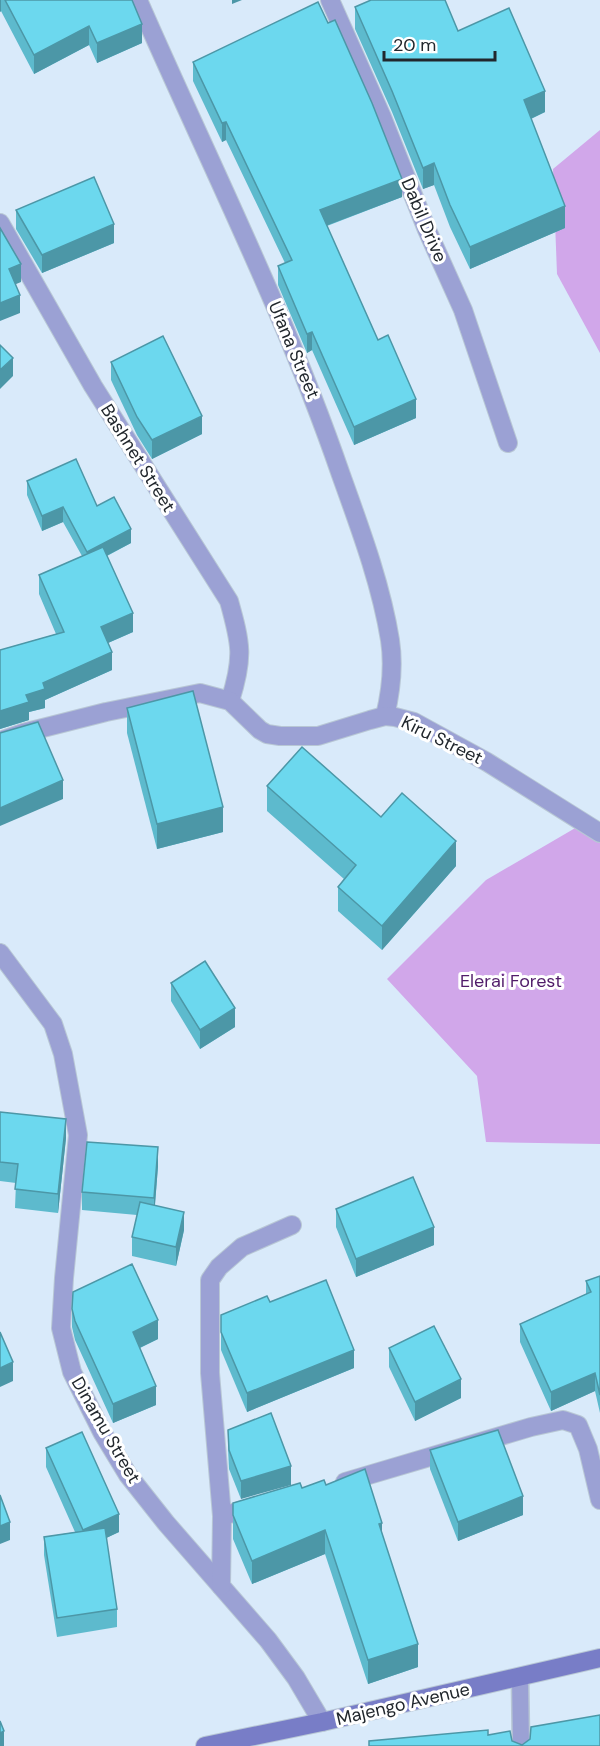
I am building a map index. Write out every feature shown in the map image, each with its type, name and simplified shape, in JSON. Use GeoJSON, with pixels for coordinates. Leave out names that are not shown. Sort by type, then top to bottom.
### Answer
{"type":"FeatureCollection","features":[{"type":"Feature","properties":{"kind":"street","name":"Ufana Street"},"geometry":{"type":"LineString","coordinates":[[138,0],[194,128],[238,219],[320,412],[378,588],[390,640],[391,690],[385,716]]}},
{"type":"Feature","properties":{"kind":"street","name":"Dabil Drive"},"geometry":{"type":"LineString","coordinates":[[330,0],[382,117],[427,230],[463,309],[508,443]]}},
{"type":"Feature","properties":{"kind":"street","name":"Bashnet Street"},"geometry":{"type":"LineString","coordinates":[[0,224],[93,386],[229,601],[240,641],[238,674],[230,700]]}},
{"type":"Feature","properties":{"kind":"street"},"geometry":{"type":"LineString","coordinates":[[0,741],[106,712],[200,693],[230,700]]}},
{"type":"Feature","properties":{"kind":"street","name":"Kiru Street"},"geometry":{"type":"LineString","coordinates":[[230,700],[260,730],[267,734],[280,736],[318,736],[385,716],[403,718],[430,730],[487,762],[600,833]]}},
{"type":"Feature","properties":{"kind":"street","name":"Dinamu Street"},"geometry":{"type":"LineString","coordinates":[[0,953],[53,1024],[63,1054],[78,1135],[62,1328],[72,1372],[102,1432],[128,1475],[166,1523],[268,1640],[296,1678],[322,1722]]}},
{"type":"Feature","properties":{"kind":"street"},"geometry":{"type":"LineString","coordinates":[[221,1586],[222,1516],[210,1373],[210,1280],[219,1267],[242,1247],[292,1225]]}},
{"type":"Feature","properties":{"kind":"street"},"geometry":{"type":"LineString","coordinates":[[325,1487],[531,1427],[563,1420],[578,1425],[588,1449],[600,1500]]}},
{"type":"Feature","properties":{"kind":"street"},"geometry":{"type":"LineString","coordinates":[[222,1516],[268,1503]]}},
{"type":"Feature","properties":{"kind":"street","name":"Majengo Avenue"},"geometry":{"type":"LineString","coordinates":[[206,1746],[322,1722],[600,1658]]}},
{"type":"Feature","properties":{"kind":"lane"},"geometry":{"type":"LineString","coordinates":[[520,1677],[521,1746]]}},
{"type":"Feature","properties":{"kind":"green space"},"geometry":{"type":"Polygon","coordinates":[[[600,130],[600,353],[557,274],[553,169],[600,130]]]}},
{"type":"Feature","properties":{"kind":"green space","name":"Elerai Forest"},"geometry":{"type":"Polygon","coordinates":[[[589,820],[600,823],[600,1144],[486,1142],[477,1076],[387,979],[486,880],[589,820]]]}},
{"type":"Feature","properties":{"kind":"building"},"geometry":{"type":"Polygon","coordinates":[[[5,0],[132,0],[142,24],[97,43],[89,26],[34,55],[5,0]]]}},
{"type":"Feature","properties":{"kind":"building"},"geometry":{"type":"Polygon","coordinates":[[[371,0],[445,0],[458,31],[509,8],[545,91],[524,100],[565,206],[470,247],[450,205],[434,163],[423,168],[355,7],[371,0]]]}},
{"type":"Feature","properties":{"kind":"building"},"geometry":{"type":"Polygon","coordinates":[[[318,2],[328,23],[335,20],[372,103],[402,179],[320,210],[378,340],[388,335],[416,399],[354,427],[312,332],[307,334],[278,266],[292,260],[226,122],[222,123],[193,62],[318,2]]]}},
{"type":"Feature","properties":{"kind":"building"},"geometry":{"type":"Polygon","coordinates":[[[94,177],[114,224],[42,255],[16,210],[94,177]]]}},
{"type":"Feature","properties":{"kind":"building"},"geometry":{"type":"Polygon","coordinates":[[[0,228],[21,264],[9,269],[20,295],[0,303],[0,228]]]}},
{"type":"Feature","properties":{"kind":"building"},"geometry":{"type":"Polygon","coordinates":[[[163,336],[202,416],[152,440],[137,417],[111,362],[163,336]]]}},
{"type":"Feature","properties":{"kind":"building"},"geometry":{"type":"Polygon","coordinates":[[[0,345],[13,358],[0,370],[0,345]]]}},
{"type":"Feature","properties":{"kind":"building"},"geometry":{"type":"Polygon","coordinates":[[[76,459],[97,506],[114,497],[131,529],[87,552],[63,507],[42,516],[27,481],[76,459]]]}},
{"type":"Feature","properties":{"kind":"building"},"geometry":{"type":"Polygon","coordinates":[[[103,547],[133,613],[101,627],[112,652],[43,683],[45,689],[26,695],[29,702],[0,711],[0,650],[64,632],[39,575],[103,547]]]}},
{"type":"Feature","properties":{"kind":"building"},"geometry":{"type":"Polygon","coordinates":[[[193,691],[223,807],[157,824],[127,708],[193,691]]]}},
{"type":"Feature","properties":{"kind":"building"},"geometry":{"type":"Polygon","coordinates":[[[38,722],[63,780],[0,808],[0,733],[38,722]]]}},
{"type":"Feature","properties":{"kind":"building"},"geometry":{"type":"Polygon","coordinates":[[[302,747],[381,817],[402,793],[456,841],[382,926],[338,887],[356,865],[267,786],[302,747]]]}},
{"type":"Feature","properties":{"kind":"building"},"geometry":{"type":"Polygon","coordinates":[[[205,961],[235,1008],[200,1030],[171,983],[205,961]]]}},
{"type":"Feature","properties":{"kind":"building"},"geometry":{"type":"Polygon","coordinates":[[[0,1112],[66,1119],[58,1194],[15,1189],[18,1164],[0,1162],[0,1112]]]}},
{"type":"Feature","properties":{"kind":"building"},"geometry":{"type":"Polygon","coordinates":[[[87,1142],[158,1147],[154,1198],[82,1192],[87,1142]]]}},
{"type":"Feature","properties":{"kind":"building"},"geometry":{"type":"Polygon","coordinates":[[[413,1177],[434,1227],[356,1259],[336,1209],[413,1177]]]}},
{"type":"Feature","properties":{"kind":"building"},"geometry":{"type":"Polygon","coordinates":[[[140,1202],[184,1212],[176,1247],[132,1237],[140,1202]]]}},
{"type":"Feature","properties":{"kind":"building"},"geometry":{"type":"Polygon","coordinates":[[[132,1264],[158,1320],[133,1332],[156,1386],[113,1404],[75,1321],[72,1309],[73,1292],[132,1264]]]}},
{"type":"Feature","properties":{"kind":"building"},"geometry":{"type":"Polygon","coordinates":[[[600,1276],[600,1395],[595,1373],[551,1392],[520,1324],[591,1292],[586,1281],[600,1276]]]}},
{"type":"Feature","properties":{"kind":"building"},"geometry":{"type":"Polygon","coordinates":[[[326,1280],[354,1350],[247,1393],[221,1332],[221,1315],[267,1296],[270,1302],[326,1280]]]}},
{"type":"Feature","properties":{"kind":"building"},"geometry":{"type":"Polygon","coordinates":[[[434,1326],[461,1379],[415,1402],[389,1348],[434,1326]]]}},
{"type":"Feature","properties":{"kind":"building"},"geometry":{"type":"Polygon","coordinates":[[[0,1332],[13,1362],[0,1368],[0,1332]]]}},
{"type":"Feature","properties":{"kind":"building"},"geometry":{"type":"Polygon","coordinates":[[[271,1413],[291,1466],[241,1481],[229,1450],[228,1430],[271,1413]]]}},
{"type":"Feature","properties":{"kind":"building"},"geometry":{"type":"Polygon","coordinates":[[[498,1430],[523,1496],[458,1522],[430,1450],[498,1430]]]}},
{"type":"Feature","properties":{"kind":"building"},"geometry":{"type":"Polygon","coordinates":[[[82,1432],[119,1514],[83,1530],[46,1448],[82,1432]]]}},
{"type":"Feature","properties":{"kind":"building"},"geometry":{"type":"Polygon","coordinates":[[[365,1469],[382,1523],[379,1524],[418,1644],[368,1660],[325,1530],[252,1561],[233,1515],[233,1503],[300,1483],[302,1488],[324,1480],[326,1485],[365,1469]]]}},
{"type":"Feature","properties":{"kind":"building"},"geometry":{"type":"Polygon","coordinates":[[[0,1495],[10,1522],[0,1526],[0,1495]]]}},
{"type":"Feature","properties":{"kind":"building"},"geometry":{"type":"Polygon","coordinates":[[[105,1528],[117,1609],[57,1618],[44,1537],[105,1528]]]}},
{"type":"Feature","properties":{"kind":"building"},"geometry":{"type":"Polygon","coordinates":[[[600,1715],[600,1746],[369,1746],[369,1741],[488,1730],[488,1735],[510,1731],[512,1741],[522,1745],[530,1739],[531,1727],[600,1715]]]}},
{"type":"Feature","properties":{"kind":"building"},"geometry":{"type":"Polygon","coordinates":[[[0,1721],[4,1731],[0,1733],[0,1721]]]}}]}
